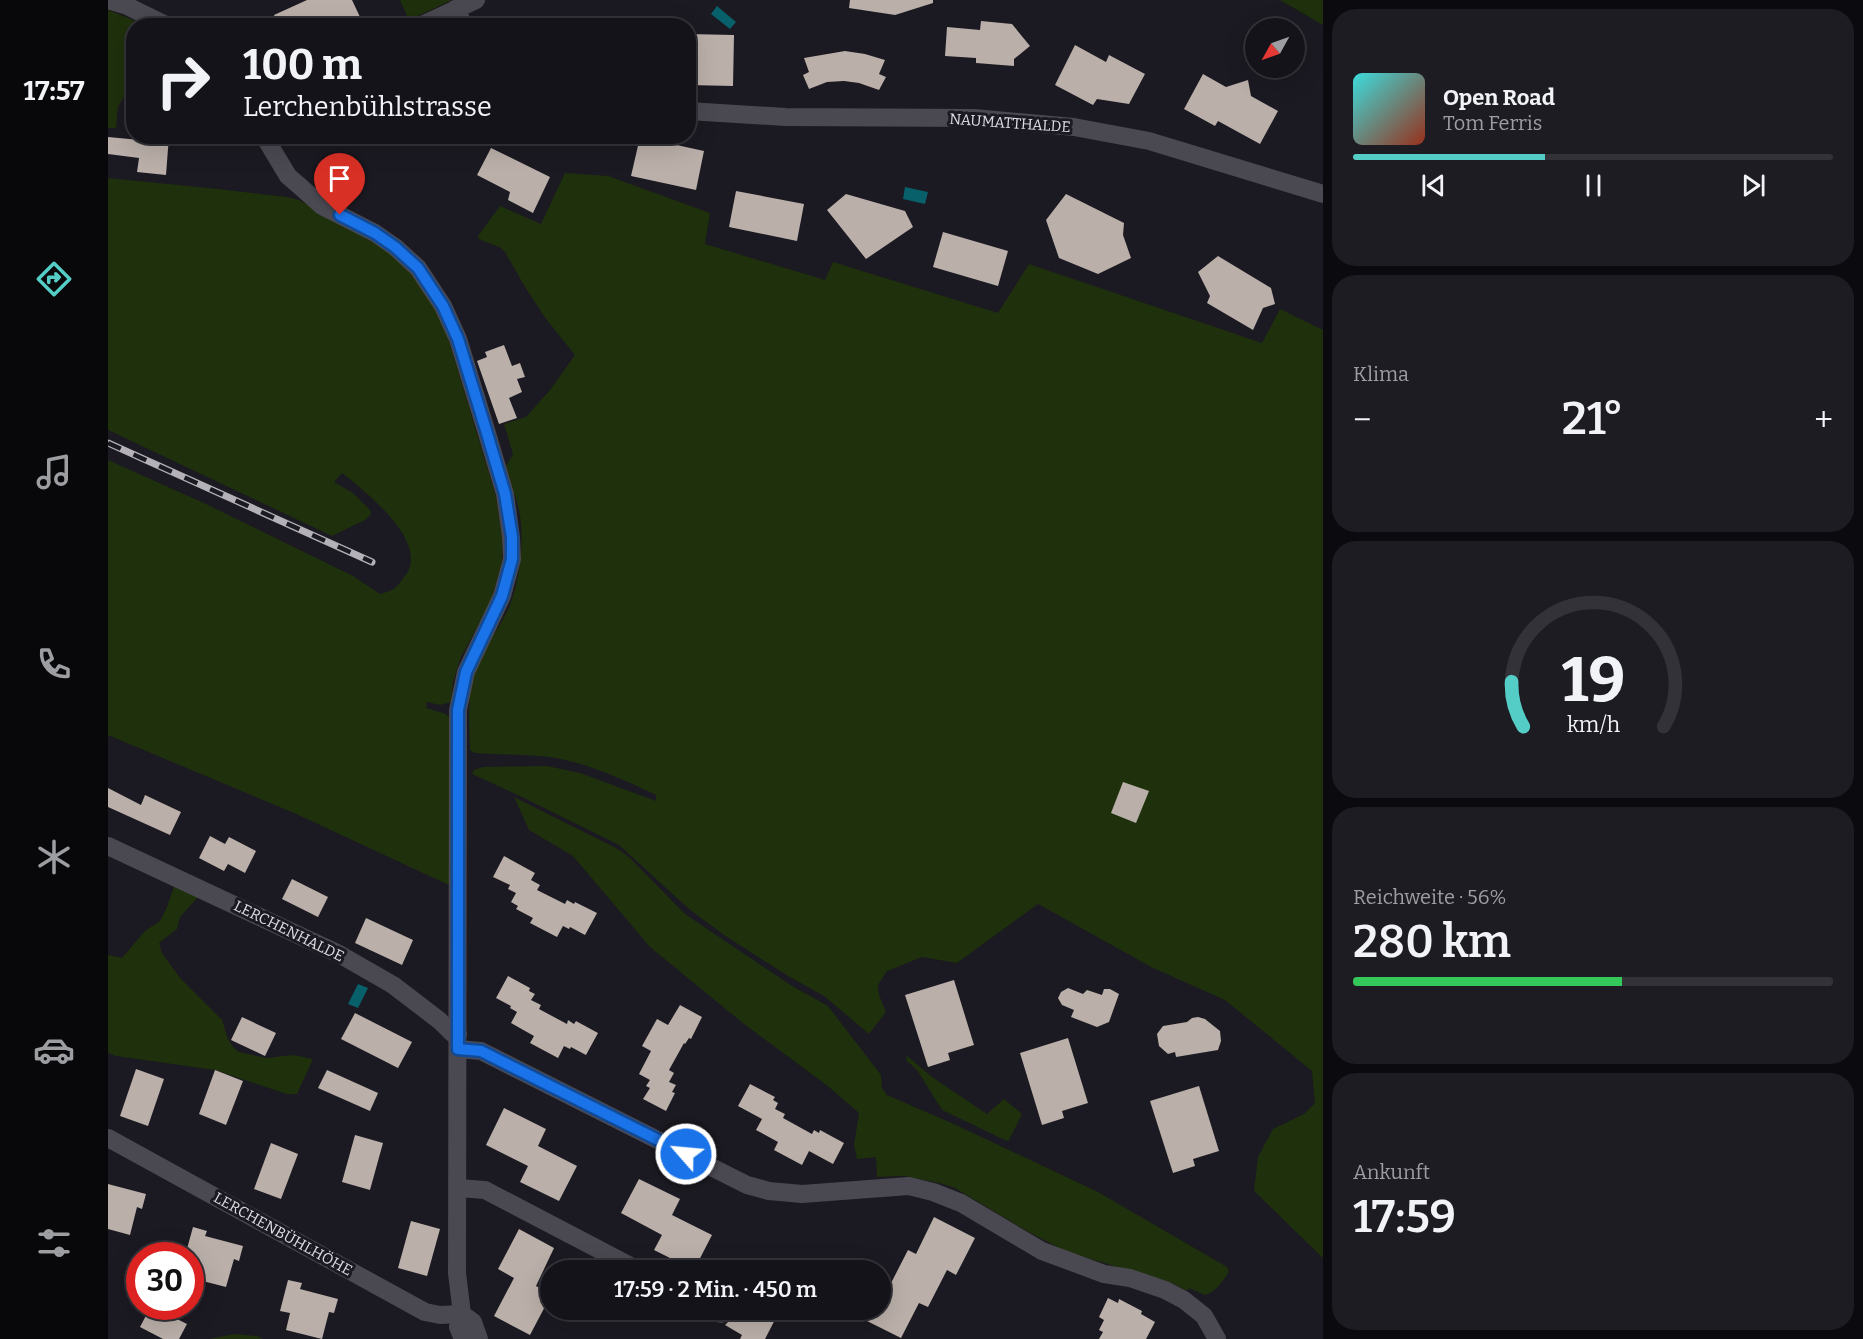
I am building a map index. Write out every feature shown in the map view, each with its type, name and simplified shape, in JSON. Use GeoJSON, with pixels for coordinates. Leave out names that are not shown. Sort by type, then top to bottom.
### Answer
{"type":"FeatureCollection","features":[{"type":"Feature","properties":{"kind":"street"},"geometry":{"type":"LineString","coordinates":[[108,0],[151,18]]}},
{"type":"Feature","properties":{"kind":"street"},"geometry":{"type":"LineString","coordinates":[[436,18],[476,0]]}},
{"type":"Feature","properties":{"kind":"street"},"geometry":{"type":"LineString","coordinates":[[455,9],[460,18]]}},
{"type":"Feature","properties":{"kind":"street","name":"NAUMATTHALDE"},"geometry":{"type":"LineString","coordinates":[[696,111],[786,117],[974,118],[1074,127],[1149,141],[1323,194]]}},
{"type":"Feature","properties":{"kind":"street"},"geometry":{"type":"LineString","coordinates":[[269,144],[288,176],[322,206],[375,233],[395,247],[418,268],[439,299],[458,339],[486,430],[505,494],[512,537],[512,559],[502,596],[466,672],[458,710],[458,1273],[462,1314],[458,1327],[463,1339]]}},
{"type":"Feature","properties":{"kind":"street","name":"LERCHENHALDE"},"geometry":{"type":"LineString","coordinates":[[108,846],[339,954],[393,985],[440,1021],[458,1042]]}},
{"type":"Feature","properties":{"kind":"street"},"geometry":{"type":"LineString","coordinates":[[458,1042],[481,1051],[747,1185],[769,1191],[802,1194],[909,1186],[933,1192],[961,1203],[1042,1251],[1104,1274],[1130,1278],[1184,1300],[1204,1316],[1217,1339]]}},
{"type":"Feature","properties":{"kind":"street","name":"LERCHENBÜHLHÖHE"},"geometry":{"type":"LineString","coordinates":[[108,1138],[424,1312],[440,1315],[462,1314]]}},
{"type":"Feature","properties":{"kind":"street"},"geometry":{"type":"LineString","coordinates":[[458,1188],[485,1190],[619,1260]]}},
{"type":"Feature","properties":{"kind":"street"},"geometry":{"type":"LineString","coordinates":[[462,1314],[473,1322],[479,1339]]}},
{"type":"Feature","properties":{"kind":"green space"},"geometry":{"type":"Polygon","coordinates":[[[400,0],[452,0],[413,18],[408,18],[400,0]]]}},
{"type":"Feature","properties":{"kind":"green space"},"geometry":{"type":"Polygon","coordinates":[[[1280,0],[1323,0],[1323,25],[1280,0]]]}},
{"type":"Feature","properties":{"kind":"green space"},"geometry":{"type":"Polygon","coordinates":[[[108,10],[128,18],[126,18],[126,95],[118,107],[116,128],[108,128],[108,10]]]}},
{"type":"Feature","properties":{"kind":"green space"},"geometry":{"type":"Polygon","coordinates":[[[565,173],[608,176],[710,213],[705,244],[825,280],[833,262],[998,313],[1029,264],[1262,343],[1280,309],[1323,330],[1323,1258],[1254,1191],[1258,1157],[1273,1129],[1304,1114],[1315,1103],[1312,1071],[1225,1000],[1151,967],[1038,904],[957,963],[922,957],[887,971],[878,985],[879,995],[886,1012],[869,1034],[824,996],[724,935],[689,909],[619,845],[472,774],[474,770],[483,767],[547,766],[580,773],[656,801],[656,795],[578,763],[550,757],[475,753],[470,750],[469,711],[472,681],[482,654],[511,602],[521,557],[521,521],[506,466],[513,454],[504,424],[526,417],[550,390],[575,355],[546,319],[505,252],[479,239],[478,236],[500,206],[541,224],[565,173]]]}},
{"type":"Feature","properties":{"kind":"green space"},"geometry":{"type":"Polygon","coordinates":[[[108,178],[299,200],[388,251],[409,270],[437,310],[450,344],[496,497],[502,539],[502,561],[491,601],[460,659],[453,682],[451,702],[440,705],[427,702],[426,708],[446,714],[449,718],[451,886],[294,813],[108,735],[108,460],[206,504],[353,576],[380,594],[397,586],[411,563],[403,534],[392,519],[342,473],[334,482],[353,493],[370,510],[371,514],[365,520],[332,536],[108,430],[108,178]]]}},
{"type":"Feature","properties":{"kind":"green space"},"geometry":{"type":"Polygon","coordinates":[[[514,797],[618,849],[630,858],[685,914],[792,986],[828,1006],[881,1075],[882,1088],[887,1095],[1098,1192],[1227,1267],[1229,1272],[1219,1286],[1205,1295],[1189,1288],[1187,1291],[1172,1283],[1067,1252],[955,1188],[905,1176],[877,1177],[876,1157],[857,1159],[854,1145],[859,1113],[829,1087],[744,1024],[650,947],[573,856],[529,830],[514,797]]]}},
{"type":"Feature","properties":{"kind":"green space"},"geometry":{"type":"Polygon","coordinates":[[[175,884],[199,896],[180,917],[177,929],[159,943],[162,953],[180,978],[222,1020],[228,1039],[239,1052],[266,1058],[293,1055],[313,1059],[297,1094],[287,1094],[215,1070],[108,1053],[108,955],[122,958],[145,931],[160,921],[175,884]]]}},
{"type":"Feature","properties":{"kind":"green space"},"geometry":{"type":"Polygon","coordinates":[[[906,1055],[932,1077],[987,1114],[1004,1099],[1022,1114],[1009,1140],[942,1110],[917,1070],[907,1061],[906,1055]]]}},
{"type":"Feature","properties":{"kind":"green space"},"geometry":{"type":"Polygon","coordinates":[[[234,1334],[257,1336],[263,1339],[209,1339],[234,1334]]]}},
{"type":"Feature","properties":{"kind":"water"},"geometry":{"type":"Polygon","coordinates":[[[717,6],[736,22],[730,29],[711,14],[717,6]]]}},
{"type":"Feature","properties":{"kind":"water"},"geometry":{"type":"Polygon","coordinates":[[[905,187],[928,192],[925,204],[903,199],[905,187]]]}},
{"type":"Feature","properties":{"kind":"water"},"geometry":{"type":"Polygon","coordinates":[[[358,984],[368,988],[358,1008],[348,1004],[358,984]]]}},
{"type":"Feature","properties":{"kind":"building"},"geometry":{"type":"Polygon","coordinates":[[[307,0],[352,0],[360,17],[275,18],[274,15],[307,0]]]}},
{"type":"Feature","properties":{"kind":"building"},"geometry":{"type":"Polygon","coordinates":[[[850,0],[933,0],[933,3],[895,15],[849,8],[850,0]]]}},
{"type":"Feature","properties":{"kind":"building"},"geometry":{"type":"Polygon","coordinates":[[[981,21],[1012,24],[1030,46],[1014,59],[1014,66],[976,63],[976,58],[945,56],[947,27],[980,30],[981,21]]]}},
{"type":"Feature","properties":{"kind":"building"},"geometry":{"type":"Polygon","coordinates":[[[696,34],[734,35],[733,86],[696,85],[696,34]]]}},
{"type":"Feature","properties":{"kind":"building"},"geometry":{"type":"Polygon","coordinates":[[[1075,45],[1106,62],[1109,55],[1145,74],[1129,104],[1097,99],[1093,105],[1055,85],[1075,45]]]}},
{"type":"Feature","properties":{"kind":"building"},"geometry":{"type":"Polygon","coordinates":[[[845,51],[885,60],[879,74],[886,77],[879,90],[844,81],[827,82],[809,89],[803,75],[809,72],[804,58],[845,51]]]}},
{"type":"Feature","properties":{"kind":"building"},"geometry":{"type":"Polygon","coordinates":[[[1203,74],[1226,87],[1248,80],[1251,96],[1278,111],[1260,144],[1218,121],[1215,126],[1184,109],[1203,74]]]}},
{"type":"Feature","properties":{"kind":"building"},"geometry":{"type":"Polygon","coordinates":[[[108,137],[126,139],[126,144],[168,144],[166,175],[137,172],[139,158],[108,154],[108,137]]]}},
{"type":"Feature","properties":{"kind":"building"},"geometry":{"type":"Polygon","coordinates":[[[638,144],[672,144],[704,151],[696,190],[631,176],[638,144]]]}},
{"type":"Feature","properties":{"kind":"building"},"geometry":{"type":"Polygon","coordinates":[[[491,148],[550,177],[533,213],[508,200],[510,192],[477,175],[491,148]]]}},
{"type":"Feature","properties":{"kind":"building"},"geometry":{"type":"Polygon","coordinates":[[[736,191],[804,204],[797,241],[729,227],[736,191]]]}},
{"type":"Feature","properties":{"kind":"building"},"geometry":{"type":"Polygon","coordinates":[[[846,194],[905,211],[913,227],[866,259],[827,210],[846,194]]]}},
{"type":"Feature","properties":{"kind":"building"},"geometry":{"type":"Polygon","coordinates":[[[1066,194],[1124,223],[1123,235],[1131,258],[1098,274],[1059,258],[1046,220],[1066,194]]]}},
{"type":"Feature","properties":{"kind":"building"},"geometry":{"type":"Polygon","coordinates":[[[943,232],[1008,251],[998,286],[933,267],[943,232]]]}},
{"type":"Feature","properties":{"kind":"building"},"geometry":{"type":"Polygon","coordinates":[[[1218,256],[1271,288],[1275,304],[1263,308],[1253,330],[1207,303],[1210,296],[1198,272],[1218,256]]]}},
{"type":"Feature","properties":{"kind":"building"},"geometry":{"type":"Polygon","coordinates":[[[504,345],[512,366],[520,363],[525,377],[517,379],[522,392],[509,398],[517,418],[499,424],[477,361],[487,357],[485,352],[504,345]]]}},
{"type":"Feature","properties":{"kind":"building"},"geometry":{"type":"Polygon","coordinates":[[[1123,782],[1149,791],[1136,823],[1111,813],[1123,782]]]}},
{"type":"Feature","properties":{"kind":"building"},"geometry":{"type":"Polygon","coordinates":[[[108,788],[141,805],[145,795],[181,812],[170,835],[108,807],[108,788]]]}},
{"type":"Feature","properties":{"kind":"building"},"geometry":{"type":"Polygon","coordinates":[[[210,836],[225,844],[229,837],[256,851],[245,873],[228,864],[224,871],[199,858],[210,836]]]}},
{"type":"Feature","properties":{"kind":"building"},"geometry":{"type":"Polygon","coordinates":[[[504,856],[535,873],[531,880],[540,885],[537,890],[565,904],[567,900],[574,904],[575,902],[597,913],[585,935],[563,926],[557,937],[530,923],[533,918],[516,909],[518,906],[511,902],[516,893],[508,889],[510,885],[493,877],[504,856]]]}},
{"type":"Feature","properties":{"kind":"building"},"geometry":{"type":"Polygon","coordinates":[[[292,879],[328,897],[318,917],[282,899],[292,879]]]}},
{"type":"Feature","properties":{"kind":"building"},"geometry":{"type":"Polygon","coordinates":[[[366,918],[413,940],[402,965],[355,943],[366,918]]]}},
{"type":"Feature","properties":{"kind":"building"},"geometry":{"type":"Polygon","coordinates":[[[508,976],[530,988],[529,991],[535,994],[531,1000],[541,1005],[539,1009],[567,1024],[568,1020],[574,1024],[576,1021],[598,1033],[586,1055],[564,1046],[558,1058],[530,1043],[534,1036],[511,1023],[517,1012],[496,998],[508,976]]]}},
{"type":"Feature","properties":{"kind":"building"},"geometry":{"type":"Polygon","coordinates":[[[954,980],[974,1045],[948,1053],[950,1060],[928,1067],[905,995],[954,980]]]}},
{"type":"Feature","properties":{"kind":"building"},"geometry":{"type":"Polygon","coordinates":[[[1068,988],[1083,994],[1087,990],[1102,995],[1104,989],[1110,989],[1119,994],[1109,1022],[1097,1027],[1071,1017],[1074,1010],[1062,1005],[1058,998],[1061,992],[1068,988]]]}},
{"type":"Feature","properties":{"kind":"building"},"geometry":{"type":"Polygon","coordinates":[[[680,1005],[702,1017],[691,1039],[689,1038],[684,1043],[669,1070],[674,1073],[669,1082],[676,1085],[672,1092],[675,1093],[666,1111],[643,1099],[650,1088],[646,1086],[650,1080],[639,1074],[651,1051],[642,1046],[657,1019],[668,1025],[680,1005]]]}},
{"type":"Feature","properties":{"kind":"building"},"geometry":{"type":"Polygon","coordinates":[[[355,1013],[412,1042],[398,1068],[341,1039],[355,1013]]]}},
{"type":"Feature","properties":{"kind":"building"},"geometry":{"type":"Polygon","coordinates":[[[242,1017],[276,1033],[265,1056],[231,1040],[242,1017]]]}},
{"type":"Feature","properties":{"kind":"building"},"geometry":{"type":"Polygon","coordinates":[[[1198,1017],[1205,1019],[1220,1031],[1221,1041],[1218,1050],[1176,1057],[1175,1052],[1168,1054],[1159,1046],[1157,1034],[1163,1026],[1187,1022],[1198,1017]]]}},
{"type":"Feature","properties":{"kind":"building"},"geometry":{"type":"Polygon","coordinates":[[[1068,1038],[1088,1103],[1062,1111],[1064,1118],[1042,1125],[1020,1053],[1068,1038]]]}},
{"type":"Feature","properties":{"kind":"building"},"geometry":{"type":"Polygon","coordinates":[[[136,1069],[164,1079],[148,1126],[120,1116],[136,1069]]]}},
{"type":"Feature","properties":{"kind":"building"},"geometry":{"type":"Polygon","coordinates":[[[215,1070],[243,1081],[226,1125],[199,1114],[215,1070]]]}},
{"type":"Feature","properties":{"kind":"building"},"geometry":{"type":"Polygon","coordinates":[[[327,1070],[378,1093],[370,1111],[318,1088],[327,1070]]]}},
{"type":"Feature","properties":{"kind":"building"},"geometry":{"type":"Polygon","coordinates":[[[750,1084],[775,1097],[773,1100],[778,1103],[775,1109],[785,1114],[783,1118],[812,1134],[814,1130],[819,1133],[820,1130],[844,1143],[833,1164],[809,1151],[802,1165],[774,1150],[778,1142],[756,1130],[762,1119],[738,1106],[750,1084]]]}},
{"type":"Feature","properties":{"kind":"building"},"geometry":{"type":"Polygon","coordinates":[[[1199,1086],[1219,1151],[1193,1159],[1195,1166],[1173,1173],[1150,1101],[1199,1086]]]}},
{"type":"Feature","properties":{"kind":"building"},"geometry":{"type":"Polygon","coordinates":[[[504,1108],[546,1129],[538,1146],[577,1166],[559,1201],[520,1182],[528,1166],[486,1145],[504,1108]]]}},
{"type":"Feature","properties":{"kind":"building"},"geometry":{"type":"Polygon","coordinates":[[[355,1135],[383,1143],[370,1190],[342,1182],[355,1135]]]}},
{"type":"Feature","properties":{"kind":"building"},"geometry":{"type":"Polygon","coordinates":[[[271,1143],[298,1154],[281,1199],[254,1189],[271,1143]]]}},
{"type":"Feature","properties":{"kind":"building"},"geometry":{"type":"Polygon","coordinates":[[[639,1179],[680,1199],[672,1215],[712,1235],[699,1260],[674,1260],[654,1250],[662,1235],[621,1213],[639,1179]]]}},
{"type":"Feature","properties":{"kind":"building"},"geometry":{"type":"Polygon","coordinates":[[[108,1184],[146,1194],[142,1209],[137,1207],[130,1235],[108,1229],[108,1184]]]}},
{"type":"Feature","properties":{"kind":"building"},"geometry":{"type":"Polygon","coordinates":[[[934,1217],[975,1238],[956,1275],[947,1270],[928,1307],[919,1303],[901,1338],[865,1320],[891,1320],[891,1283],[908,1250],[916,1254],[934,1217]]]}},
{"type":"Feature","properties":{"kind":"building"},"geometry":{"type":"Polygon","coordinates":[[[411,1221],[440,1229],[427,1276],[398,1268],[411,1221]]]}},
{"type":"Feature","properties":{"kind":"building"},"geometry":{"type":"Polygon","coordinates":[[[193,1227],[207,1231],[205,1236],[243,1246],[239,1261],[234,1259],[226,1287],[204,1281],[204,1242],[189,1242],[193,1227]]]}},
{"type":"Feature","properties":{"kind":"building"},"geometry":{"type":"Polygon","coordinates":[[[519,1229],[554,1248],[548,1260],[540,1260],[540,1278],[536,1286],[540,1288],[540,1316],[530,1335],[494,1316],[514,1278],[498,1269],[519,1229]]]}},
{"type":"Feature","properties":{"kind":"building"},"geometry":{"type":"Polygon","coordinates":[[[288,1280],[302,1283],[300,1289],[338,1299],[334,1313],[329,1312],[322,1339],[286,1330],[290,1313],[280,1311],[288,1280]]]}},
{"type":"Feature","properties":{"kind":"building"},"geometry":{"type":"Polygon","coordinates":[[[1108,1298],[1118,1303],[1119,1299],[1142,1311],[1141,1314],[1155,1322],[1146,1339],[1099,1339],[1103,1332],[1099,1330],[1104,1320],[1099,1317],[1108,1298]]]}},
{"type":"Feature","properties":{"kind":"building"},"geometry":{"type":"Polygon","coordinates":[[[144,1320],[179,1320],[187,1324],[179,1339],[163,1339],[140,1327],[144,1320]]]}},
{"type":"Feature","properties":{"kind":"building"},"geometry":{"type":"Polygon","coordinates":[[[730,1320],[775,1320],[765,1339],[740,1339],[742,1335],[725,1325],[730,1320]]]}},
{"type":"Feature","properties":{"kind":"railway"},"geometry":{"type":"LineString","coordinates":[[108,443],[372,562]]}},
{"type":"Feature","properties":{"kind":"route"},"geometry":{"type":"LineString","coordinates":[[340,215],[375,233],[395,247],[418,268],[443,306],[458,339],[486,430],[505,494],[512,537],[512,559],[502,596],[466,672],[458,710],[458,1049],[481,1051],[686,1154]]}}]}
